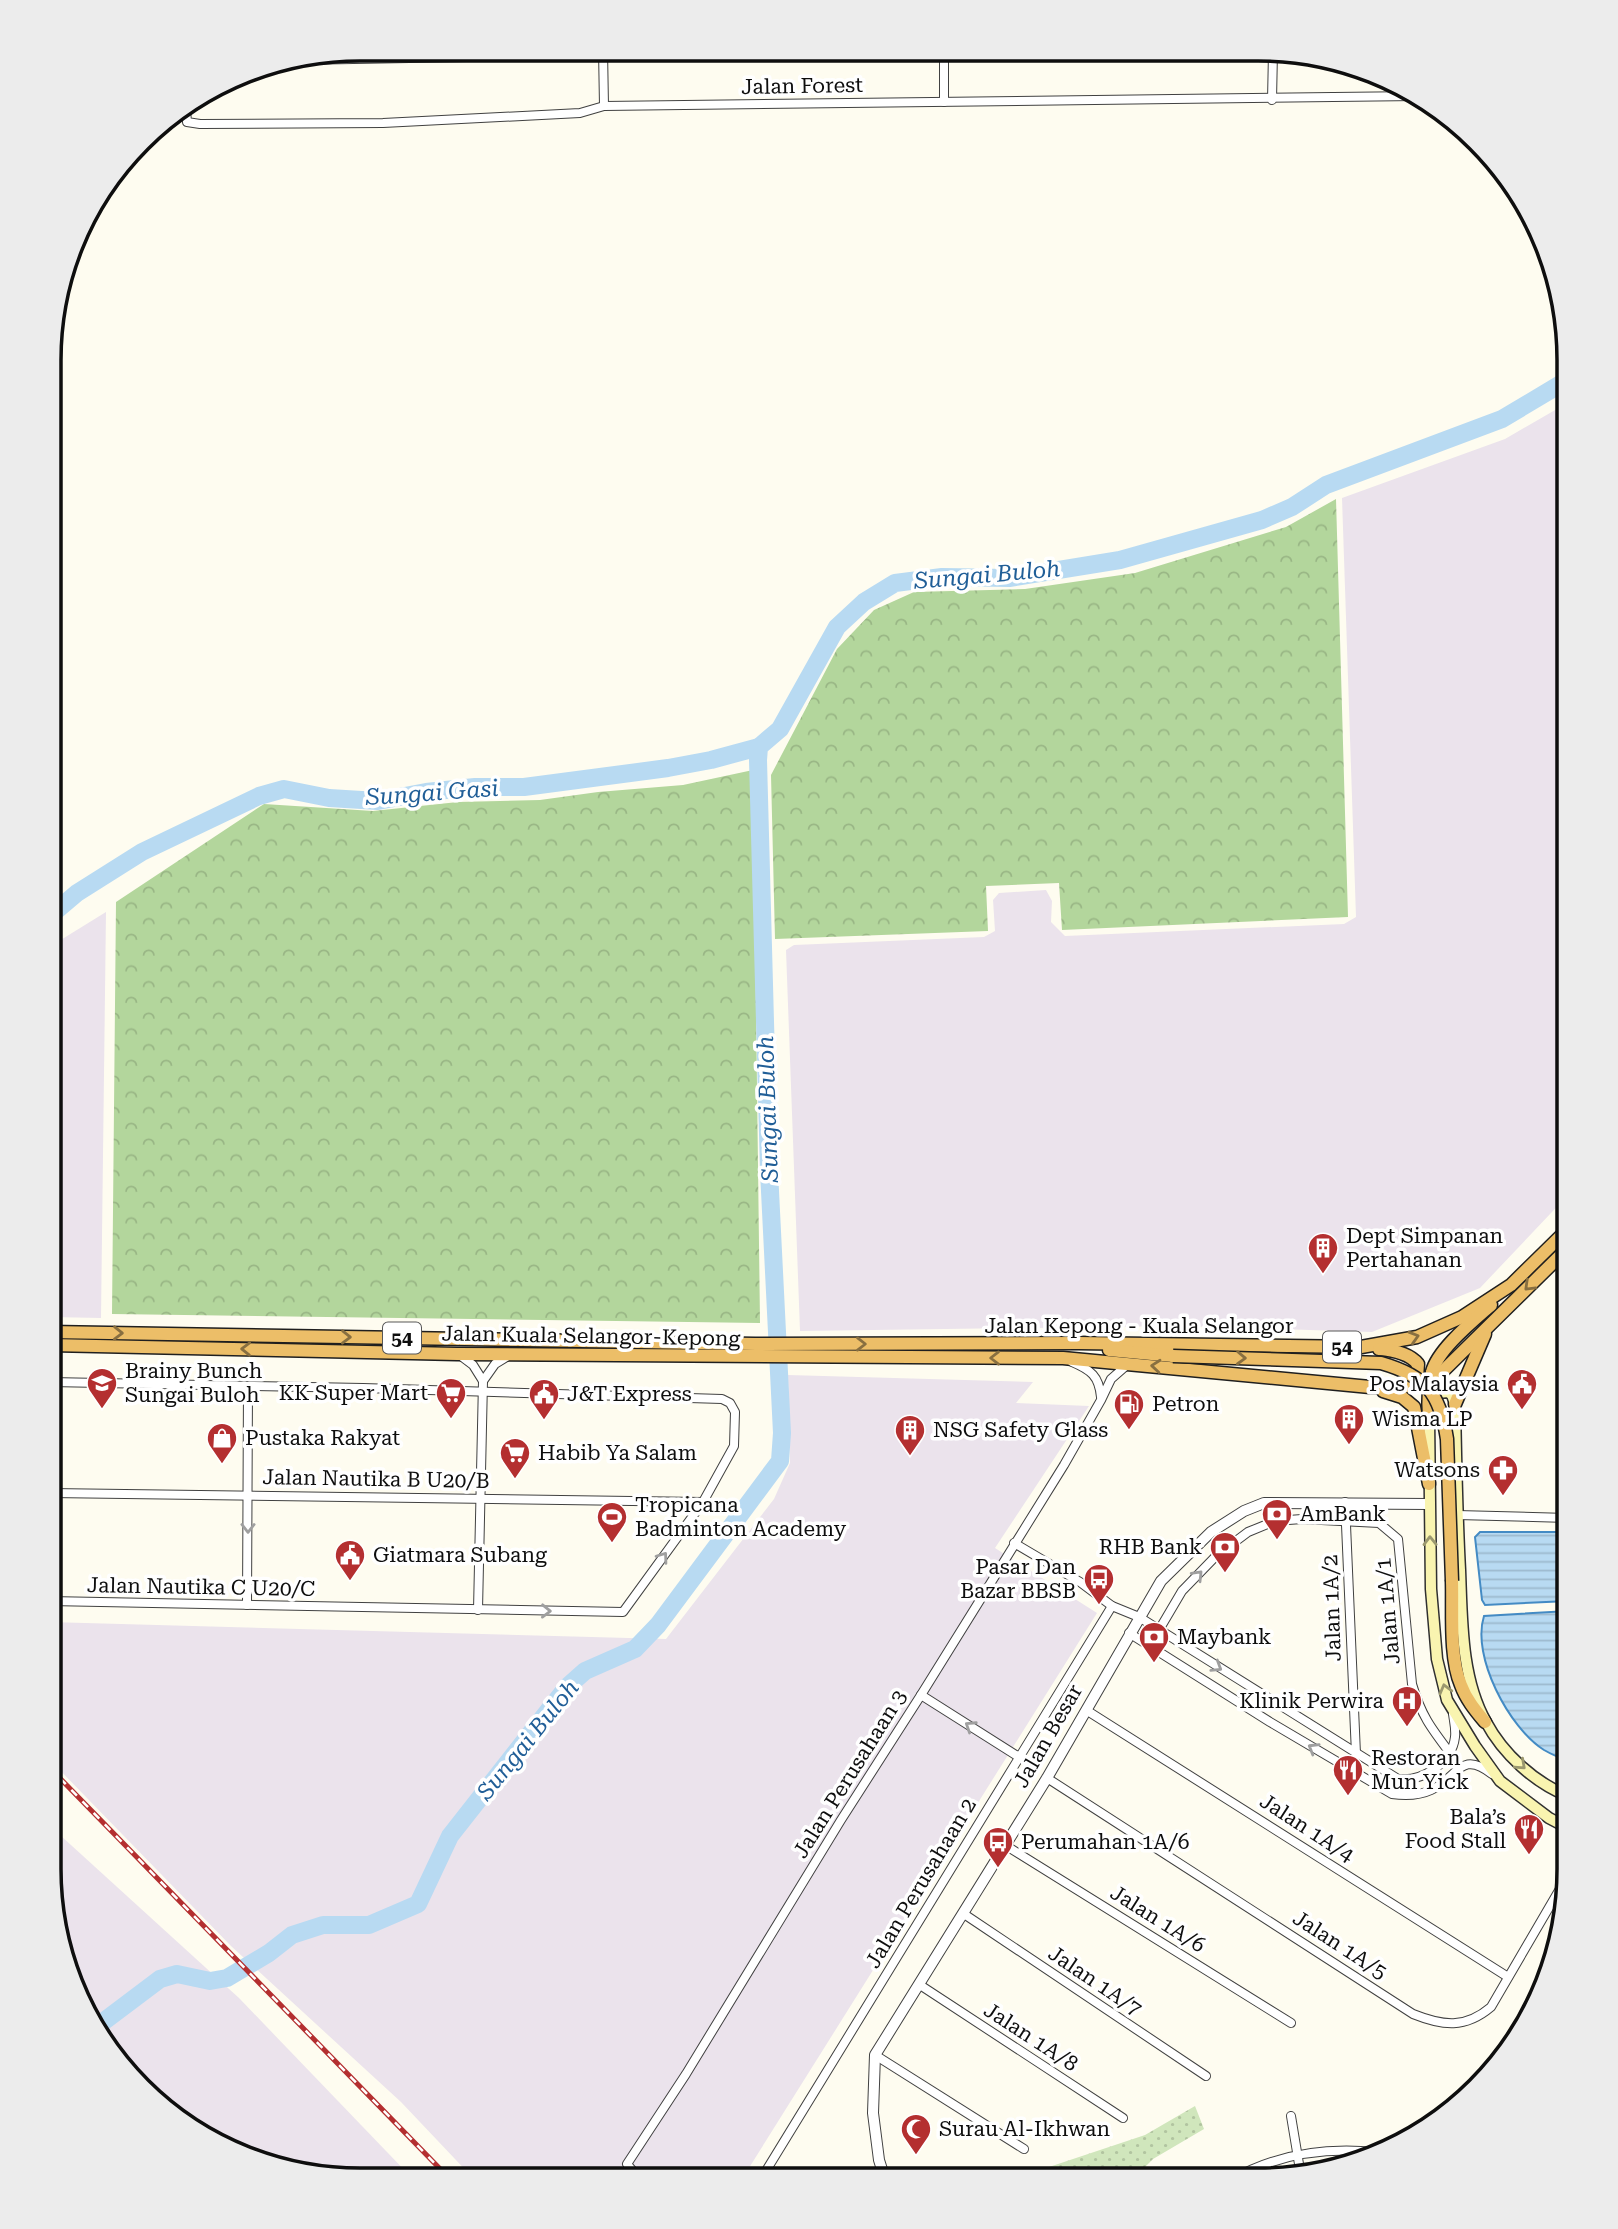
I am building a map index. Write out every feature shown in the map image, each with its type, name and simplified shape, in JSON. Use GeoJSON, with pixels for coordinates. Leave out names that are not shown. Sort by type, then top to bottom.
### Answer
{"type":"FeatureCollection","features":[{"type":"Feature","properties":{"kind":"highway","name":"Jalan Kepong - Kuala Selangor"},"geometry":{"type":"LineString","coordinates":[[793,1351],[1078,1343],[1361,1347],[1417,1336],[1443,1326],[1511,1285],[1557,1239]]}},
{"type":"Feature","properties":{"kind":"highway","name":"54"},"geometry":{"type":"LineString","coordinates":[[1129,1364],[1370,1387],[1408,1387],[1430,1381],[1440,1374],[1557,1259]]}},
{"type":"Feature","properties":{"kind":"highway"},"geometry":{"type":"LineString","coordinates":[[1429,1417],[1430,1381],[1435,1364],[1457,1337],[1511,1285]]}},
{"type":"Feature","properties":{"kind":"highway"},"geometry":{"type":"LineString","coordinates":[[1455,1404],[1490,1324]]}},
{"type":"Feature","properties":{"kind":"highway","name":"Jalan Kuala Selangor-Kepong"},"geometry":{"type":"LineString","coordinates":[[61,1332],[755,1350]]}},
{"type":"Feature","properties":{"kind":"highway"},"geometry":{"type":"LineString","coordinates":[[1078,1343],[1115,1352],[1173,1356],[1381,1363],[1405,1370],[1419,1379],[1440,1405],[1447,1439],[1455,1659],[1460,1683],[1470,1703],[1485,1722]]}},
{"type":"Feature","properties":{"kind":"highway","name":"Jalan Kuala Selangor-Kepong"},"geometry":{"type":"LineString","coordinates":[[61,1345],[457,1354],[755,1350]]}},
{"type":"Feature","properties":{"kind":"highway"},"geometry":{"type":"LineString","coordinates":[[1361,1347],[1390,1350],[1413,1358],[1420,1371],[1408,1387]]}},
{"type":"Feature","properties":{"kind":"highway","name":"Jalan Kepong - Kuala Selangor"},"geometry":{"type":"LineString","coordinates":[[755,1350],[1063,1358],[1129,1364]]}},
{"type":"Feature","properties":{"kind":"highway"},"geometry":{"type":"LineString","coordinates":[[1370,1387],[1402,1397],[1414,1407],[1430,1484]]}},
{"type":"Feature","properties":{"kind":"main road"},"geometry":{"type":"LineString","coordinates":[[1557,1791],[1522,1767],[1501,1745],[1485,1722],[1469,1676],[1463,1645],[1455,1404],[1448,1392],[1438,1393],[1432,1402],[1429,1417],[1431,1589],[1437,1659],[1452,1711],[1500,1780],[1557,1822]]}},
{"type":"Feature","properties":{"kind":"street"},"geometry":{"type":"LineString","coordinates":[[603,61],[604,106]]}},
{"type":"Feature","properties":{"kind":"street"},"geometry":{"type":"LineString","coordinates":[[944,61],[944,102]]}},
{"type":"Feature","properties":{"kind":"street"},"geometry":{"type":"LineString","coordinates":[[1272,100],[1273,62]]}},
{"type":"Feature","properties":{"kind":"street","name":"Jalan Forest"},"geometry":{"type":"LineString","coordinates":[[187,117],[187,122],[200,124],[383,123],[580,113],[604,106],[1399,97]]}},
{"type":"Feature","properties":{"kind":"street"},"geometry":{"type":"LineString","coordinates":[[457,1354],[470,1361],[483,1381],[478,1609]]}},
{"type":"Feature","properties":{"kind":"street"},"geometry":{"type":"LineString","coordinates":[[483,1381],[495,1364],[510,1354]]}},
{"type":"Feature","properties":{"kind":"street"},"geometry":{"type":"LineString","coordinates":[[1063,1358],[1089,1369],[1097,1378],[1101,1400]]}},
{"type":"Feature","properties":{"kind":"street","name":"Jalan Perusahaan 3"},"geometry":{"type":"LineString","coordinates":[[630,2168],[627,2164],[686,2074],[834,1831],[921,1695],[1101,1400],[1111,1379],[1129,1364]]}},
{"type":"Feature","properties":{"kind":"street"},"geometry":{"type":"LineString","coordinates":[[61,1382],[722,1399],[730,1403],[735,1412],[734,1446],[703,1502]]}},
{"type":"Feature","properties":{"kind":"street"},"geometry":{"type":"LineString","coordinates":[[247,1605],[248,1387]]}},
{"type":"Feature","properties":{"kind":"street","name":"Jalan Nautika B U20/B"},"geometry":{"type":"LineString","coordinates":[[61,1493],[703,1502]]}},
{"type":"Feature","properties":{"kind":"street","name":"Jalan Nautika C U20/C"},"geometry":{"type":"LineString","coordinates":[[61,1601],[624,1612],[703,1502]]}},
{"type":"Feature","properties":{"kind":"street","name":"Jalan 1A/2"},"geometry":{"type":"LineString","coordinates":[[1345,1502],[1356,1754]]}},
{"type":"Feature","properties":{"kind":"street","name":"Jalan Besar"},"geometry":{"type":"LineString","coordinates":[[875,2055],[1047,1778],[1161,1581],[1211,1532],[1244,1511],[1264,1503],[1430,1504]]}},
{"type":"Feature","properties":{"kind":"street"},"geometry":{"type":"LineString","coordinates":[[1457,1515],[1557,1518]]}},
{"type":"Feature","properties":{"kind":"street","name":"Jalan 1A/1"},"geometry":{"type":"LineString","coordinates":[[1158,1630],[1182,1591],[1216,1556],[1248,1532],[1275,1521],[1302,1519],[1379,1523],[1398,1539],[1412,1684],[1424,1719],[1450,1753]]}},
{"type":"Feature","properties":{"kind":"street"},"geometry":{"type":"LineString","coordinates":[[1014,1543],[1069,1574],[1112,1606],[1139,1617],[1398,1779],[1410,1781],[1434,1769],[1450,1753],[1455,1740],[1452,1711]]}},
{"type":"Feature","properties":{"kind":"street","name":"Jalan Perusahaan 2"},"geometry":{"type":"LineString","coordinates":[[768,2168],[1112,1606]]}},
{"type":"Feature","properties":{"kind":"street"},"geometry":{"type":"LineString","coordinates":[[1129,1633],[1270,1722],[1392,1794],[1409,1796],[1433,1789],[1462,1765],[1471,1762],[1500,1780]]}},
{"type":"Feature","properties":{"kind":"street"},"geometry":{"type":"LineString","coordinates":[[921,1695],[1019,1757]]}},
{"type":"Feature","properties":{"kind":"street","name":"Jalan 1A/4"},"geometry":{"type":"LineString","coordinates":[[1086,1710],[1508,1976]]}},
{"type":"Feature","properties":{"kind":"street"},"geometry":{"type":"LineString","coordinates":[[1434,1769],[1445,1781]]}},
{"type":"Feature","properties":{"kind":"street","name":"Jalan 1A/5"},"geometry":{"type":"LineString","coordinates":[[1047,1778],[1413,2014],[1435,2023],[1454,2024],[1476,2019],[1491,2007],[1555,1897]]}},
{"type":"Feature","properties":{"kind":"street","name":"Jalan 1A/6"},"geometry":{"type":"LineString","coordinates":[[1005,1845],[1291,2023]]}},
{"type":"Feature","properties":{"kind":"street","name":"Jalan 1A/7"},"geometry":{"type":"LineString","coordinates":[[964,1914],[1206,2076]]}},
{"type":"Feature","properties":{"kind":"street","name":"Jalan 1A/8"},"geometry":{"type":"LineString","coordinates":[[920,1985],[1123,2118]]}},
{"type":"Feature","properties":{"kind":"street"},"geometry":{"type":"LineString","coordinates":[[875,2055],[1024,2149]]}},
{"type":"Feature","properties":{"kind":"street"},"geometry":{"type":"LineString","coordinates":[[875,2055],[873,2113],[882,2168]]}},
{"type":"Feature","properties":{"kind":"street"},"geometry":{"type":"LineString","coordinates":[[1291,2116],[1299,2165]]}},
{"type":"Feature","properties":{"kind":"street"},"geometry":{"type":"LineString","coordinates":[[1254,2168],[1297,2155],[1357,2151]]}},
{"type":"Feature","properties":{"kind":"shaded area"},"geometry":{"type":"Polygon","coordinates":[[[1557,409],[1557,1207],[1480,1288],[1372,1332],[1178,1326],[800,1331],[786,950],[794,945],[984,937],[995,931],[993,900],[999,893],[1046,890],[1052,901],[1051,922],[1065,936],[1344,924],[1356,917],[1342,498],[1505,439],[1557,409]]]}},
{"type":"Feature","properties":{"kind":"shaded area"},"geometry":{"type":"Polygon","coordinates":[[[106,912],[101,1318],[61,1317],[61,940],[106,912]]]}},
{"type":"Feature","properties":{"kind":"shaded area"},"geometry":{"type":"Polygon","coordinates":[[[788,1375],[1033,1382],[1016,1403],[1089,1406],[995,1548],[1097,1613],[749,2168],[464,2168],[401,2102],[231,1946],[61,1771],[61,1622],[666,1639],[774,1499],[790,1463],[788,1375]]]}},
{"type":"Feature","properties":{"kind":"shaded area"},"geometry":{"type":"Polygon","coordinates":[[[61,1836],[239,1998],[402,2168],[341,2167],[283,2158],[246,2145],[211,2128],[163,2094],[123,2051],[101,2018],[84,1983],[71,1946],[64,1908],[61,1836]]]}},
{"type":"Feature","properties":{"kind":"green space"},"geometry":{"type":"Polygon","coordinates":[[[1336,499],[1348,917],[1062,930],[1059,883],[986,886],[988,931],[775,939],[771,775],[837,649],[874,610],[914,592],[1025,589],[1135,573],[1286,527],[1336,499]]]}},
{"type":"Feature","properties":{"kind":"green space"},"geometry":{"type":"Polygon","coordinates":[[[753,770],[760,1323],[112,1314],[116,902],[264,804],[373,811],[458,802],[540,800],[683,785],[753,770]]]}},
{"type":"Feature","properties":{"kind":"green space"},"geometry":{"type":"Polygon","coordinates":[[[1195,2106],[1204,2129],[1153,2159],[1144,2168],[1046,2168],[1145,2135],[1195,2106]]]}},
{"type":"Feature","properties":{"kind":"water"},"geometry":{"type":"Polygon","coordinates":[[[1480,1532],[1557,1532],[1557,1602],[1485,1605],[1482,1600],[1475,1537],[1480,1532]]]}},
{"type":"Feature","properties":{"kind":"water"},"geometry":{"type":"Polygon","coordinates":[[[1557,1612],[1557,1756],[1531,1740],[1506,1708],[1496,1690],[1483,1651],[1481,1632],[1484,1616],[1557,1612]]]}},
{"type":"Feature","properties":{"kind":"waterway","name":"Sungai Buloh"},"geometry":{"type":"LineString","coordinates":[[103,2022],[160,1979],[177,1974],[210,1981],[227,1978],[269,1953],[292,1935],[323,1925],[369,1925],[418,1904],[450,1836],[567,1687],[585,1671],[635,1649],[658,1625],[780,1461],[782,1433],[769,1171],[758,760],[759,747],[780,729],[837,627],[864,602],[895,583],[942,577],[1009,578],[1120,560],[1262,520],[1292,507],[1326,485],[1502,419],[1557,386]]}},
{"type":"Feature","properties":{"kind":"waterway","name":"Sungai Gasi"},"geometry":{"type":"LineString","coordinates":[[61,907],[77,893],[142,852],[259,796],[284,789],[329,798],[378,801],[426,792],[475,787],[524,787],[668,768],[759,747]]}},
{"type":"Feature","properties":{"kind":"railway"},"geometry":{"type":"LineString","coordinates":[[61,1779],[439,2168]]}},
{"type":"Feature","properties":{"kind":"place","name":"Dept Simpanan Pertahanan"},"geometry":{"type":"Point","coordinates":[1323,1275]}},
{"type":"Feature","properties":{"kind":"place","name":"Brainy Bunch Sungai Buloh"},"geometry":{"type":"Point","coordinates":[102,1410]}},
{"type":"Feature","properties":{"kind":"place","name":"Pos Malaysia"},"geometry":{"type":"Point","coordinates":[1522,1411]}},
{"type":"Feature","properties":{"kind":"place","name":"KK Super Mart"},"geometry":{"type":"Point","coordinates":[451,1420]}},
{"type":"Feature","properties":{"kind":"place","name":"J&T Express"},"geometry":{"type":"Point","coordinates":[544,1421]}},
{"type":"Feature","properties":{"kind":"place","name":"Petron"},"geometry":{"type":"Point","coordinates":[1129,1431]}},
{"type":"Feature","properties":{"kind":"place","name":"Wisma LP"},"geometry":{"type":"Point","coordinates":[1349,1446]}},
{"type":"Feature","properties":{"kind":"place","name":"NSG Safety Glass"},"geometry":{"type":"Point","coordinates":[910,1457]}},
{"type":"Feature","properties":{"kind":"place","name":"Pustaka Rakyat"},"geometry":{"type":"Point","coordinates":[222,1465]}},
{"type":"Feature","properties":{"kind":"place","name":"Habib Ya Salam"},"geometry":{"type":"Point","coordinates":[515,1480]}},
{"type":"Feature","properties":{"kind":"place","name":"Watsons"},"geometry":{"type":"Point","coordinates":[1503,1497]}},
{"type":"Feature","properties":{"kind":"place","name":"AmBank"},"geometry":{"type":"Point","coordinates":[1277,1541]}},
{"type":"Feature","properties":{"kind":"place","name":"Tropicana Badminton Academy"},"geometry":{"type":"Point","coordinates":[612,1544]}},
{"type":"Feature","properties":{"kind":"place","name":"RHB Bank"},"geometry":{"type":"Point","coordinates":[1225,1574]}},
{"type":"Feature","properties":{"kind":"place","name":"Giatmara Subang"},"geometry":{"type":"Point","coordinates":[350,1582]}},
{"type":"Feature","properties":{"kind":"place","name":"Pasar Dan Bazar BBSB"},"geometry":{"type":"Point","coordinates":[1099,1606]}},
{"type":"Feature","properties":{"kind":"place","name":"Maybank"},"geometry":{"type":"Point","coordinates":[1154,1664]}},
{"type":"Feature","properties":{"kind":"place","name":"Klinik Perwira"},"geometry":{"type":"Point","coordinates":[1407,1728]}},
{"type":"Feature","properties":{"kind":"place","name":"Restoran Mun Yick"},"geometry":{"type":"Point","coordinates":[1348,1797]}},
{"type":"Feature","properties":{"kind":"place","name":"Bala’s Food Stall"},"geometry":{"type":"Point","coordinates":[1529,1856]}},
{"type":"Feature","properties":{"kind":"place","name":"Perumahan 1A/6"},"geometry":{"type":"Point","coordinates":[998,1869]}},
{"type":"Feature","properties":{"kind":"place","name":"Surau Al-Ikhwan"},"geometry":{"type":"Point","coordinates":[916,2156]}}]}
